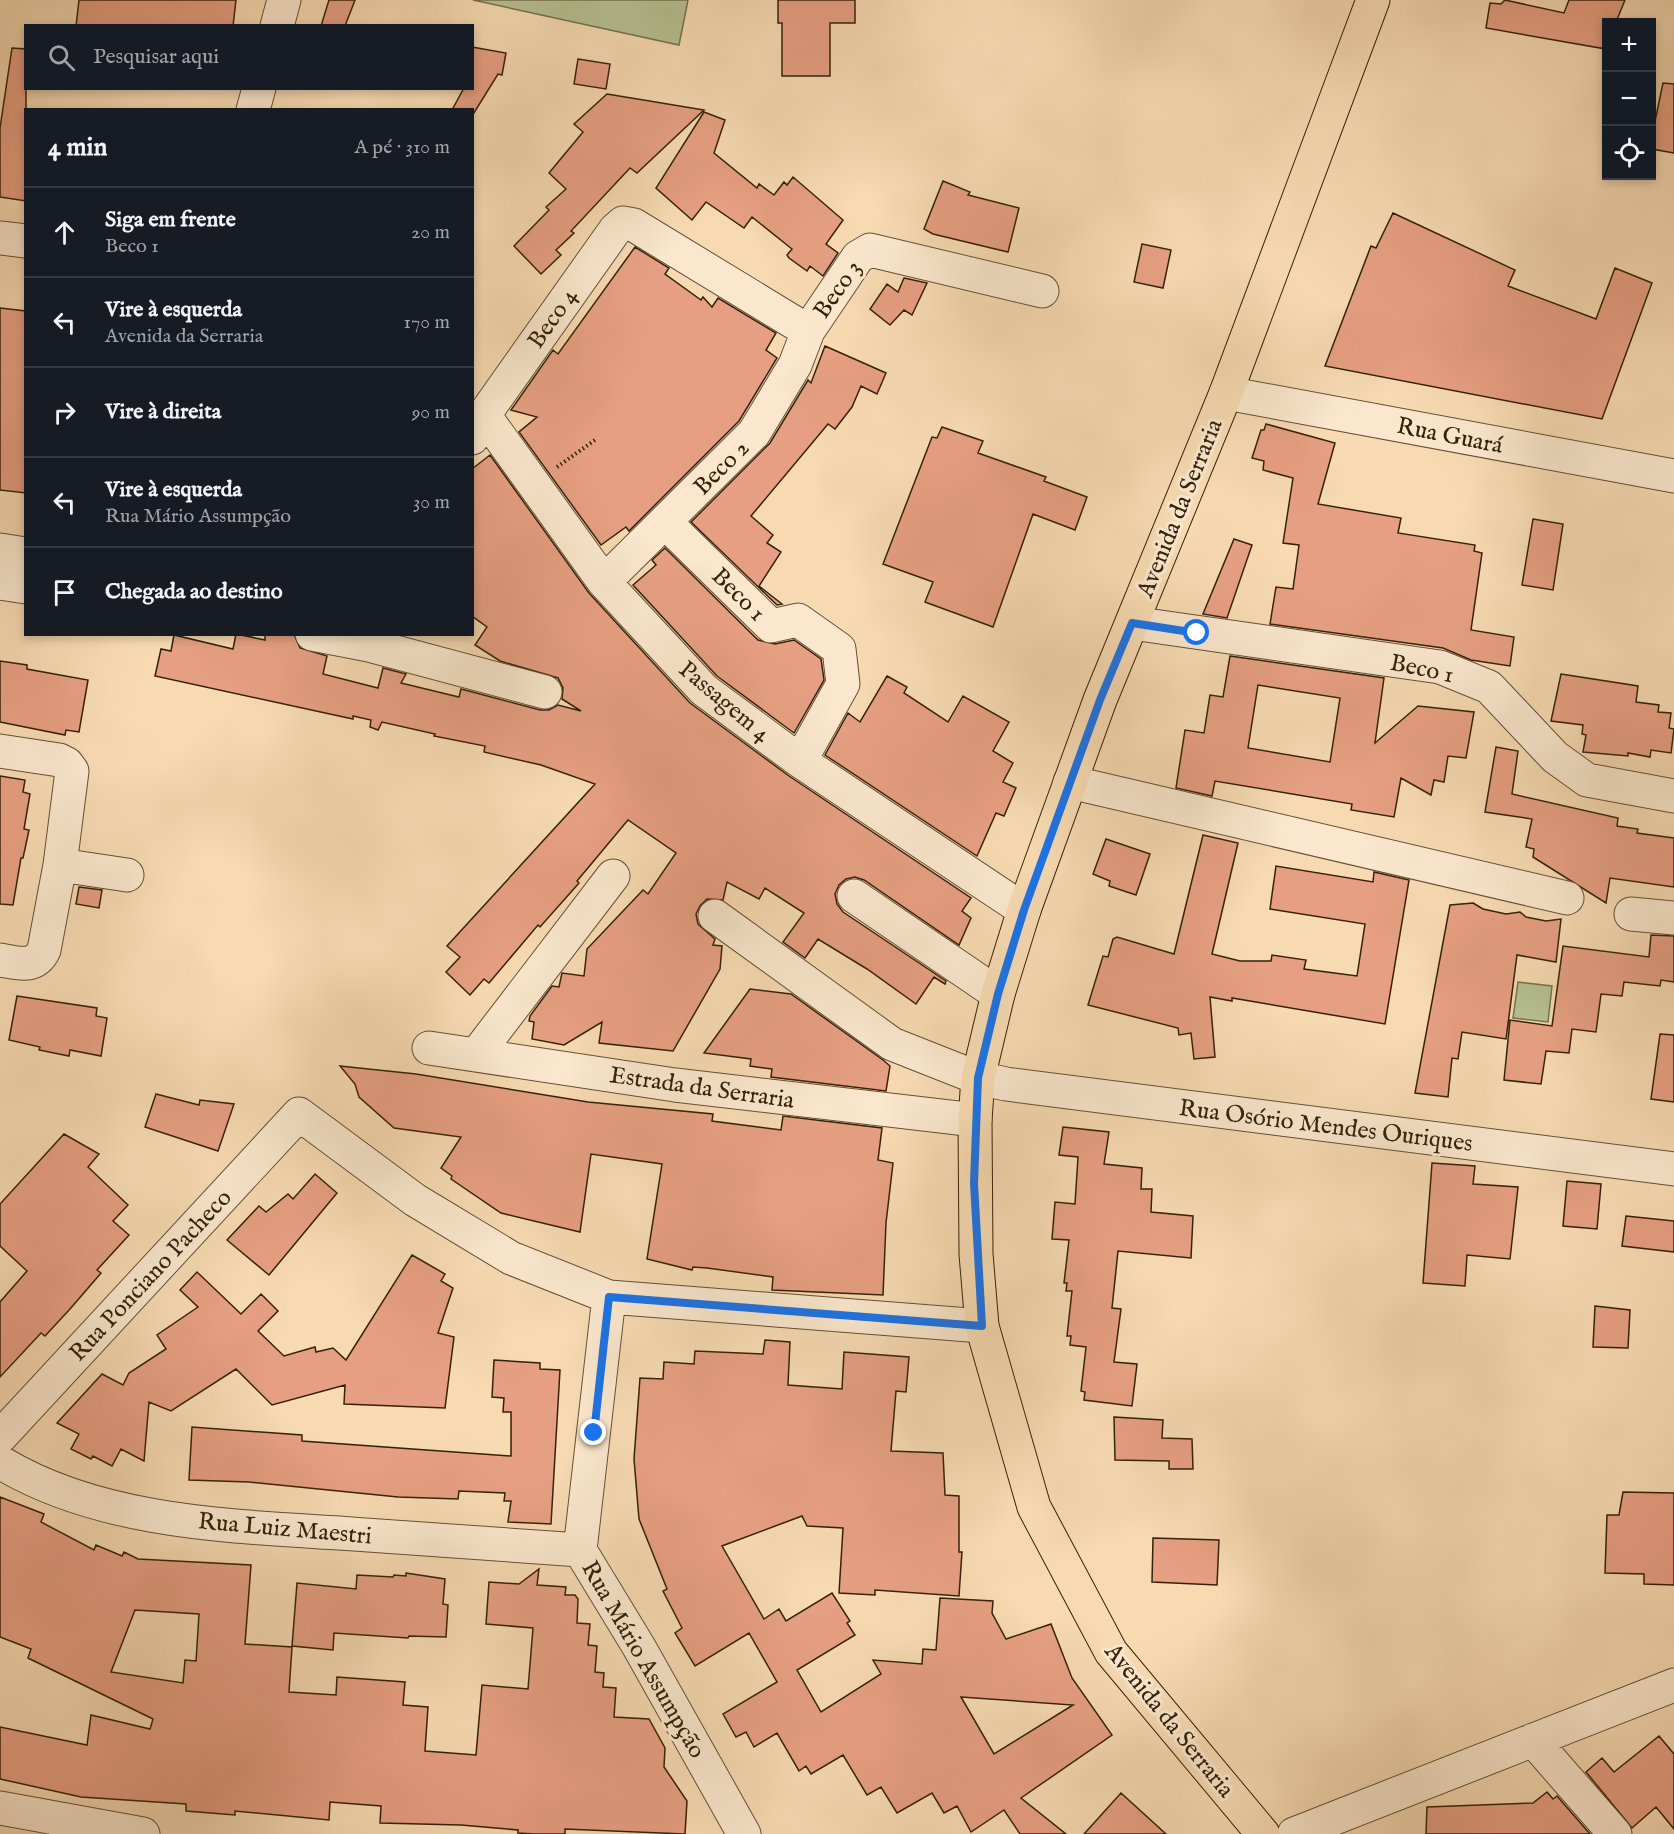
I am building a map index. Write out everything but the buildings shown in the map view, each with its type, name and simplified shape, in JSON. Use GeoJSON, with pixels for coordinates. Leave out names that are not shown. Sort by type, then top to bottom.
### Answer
{"type":"FeatureCollection","features":[{"type":"Feature","properties":{"kind":"main road","name":"Avenida da Serraria"},"geometry":{"type":"LineString","coordinates":[[1263,1834],[1111,1652],[1034,1507],[982,1326],[976,1242],[975,1120],[978,1078],[998,994],[1024,910],[1132,623],[1226,393],[1373,0]]}},
{"type":"Feature","properties":{"kind":"street"},"geometry":{"type":"LineString","coordinates":[[278,24],[284,0]]}},
{"type":"Feature","properties":{"kind":"street"},"geometry":{"type":"LineString","coordinates":[[254,108],[258,90]]}},
{"type":"Feature","properties":{"kind":"street","name":"Beco 3"},"geometry":{"type":"LineString","coordinates":[[623,223],[634,225],[808,331],[858,257],[870,250],[1042,291]]}},
{"type":"Feature","properties":{"kind":"street","name":"Beco 4"},"geometry":{"type":"LineString","coordinates":[[478,426],[615,230],[623,223]]}},
{"type":"Feature","properties":{"kind":"street"},"geometry":{"type":"LineString","coordinates":[[0,238],[24,241]]}},
{"type":"Feature","properties":{"kind":"street","name":"Beco 2"},"geometry":{"type":"LineString","coordinates":[[604,582],[754,433],[795,365],[808,331]]}},
{"type":"Feature","properties":{"kind":"street","name":"Rua Guará"},"geometry":{"type":"LineString","coordinates":[[1226,393],[1674,476]]}},
{"type":"Feature","properties":{"kind":"street","name":"Passagem 4"},"geometry":{"type":"LineString","coordinates":[[478,426],[533,483],[604,582],[704,690],[800,761],[1024,910]]}},
{"type":"Feature","properties":{"kind":"street","name":"Beco 1"},"geometry":{"type":"LineString","coordinates":[[665,522],[771,626],[798,620],[839,649],[843,684],[800,761]]}},
{"type":"Feature","properties":{"kind":"street"},"geometry":{"type":"LineString","coordinates":[[0,550],[24,554]]}},
{"type":"Feature","properties":{"kind":"street"},"geometry":{"type":"LineString","coordinates":[[0,583],[24,587]]}},
{"type":"Feature","properties":{"kind":"street","name":"Beco 1"},"geometry":{"type":"LineString","coordinates":[[1132,623],[1440,668],[1489,687],[1555,757],[1587,780],[1674,796]]}},
{"type":"Feature","properties":{"kind":"street"},"geometry":{"type":"LineString","coordinates":[[332,636],[372,640],[545,692]]}},
{"type":"Feature","properties":{"kind":"street"},"geometry":{"type":"LineString","coordinates":[[0,751],[59,760],[67,764],[72,771],[60,865],[44,950],[40,958],[33,963],[24,964],[0,960]]}},
{"type":"Feature","properties":{"kind":"street"},"geometry":{"type":"LineString","coordinates":[[1071,782],[1567,898]]}},
{"type":"Feature","properties":{"kind":"street"},"geometry":{"type":"LineString","coordinates":[[60,865],[128,875]]}},
{"type":"Feature","properties":{"kind":"street"},"geometry":{"type":"LineString","coordinates":[[476,1055],[613,876]]}},
{"type":"Feature","properties":{"kind":"street"},"geometry":{"type":"LineString","coordinates":[[854,896],[998,994]]}},
{"type":"Feature","properties":{"kind":"street"},"geometry":{"type":"LineString","coordinates":[[1631,914],[1674,918]]}},
{"type":"Feature","properties":{"kind":"street","name":"Rua Osório Mendes Ouriques"},"geometry":{"type":"LineString","coordinates":[[715,916],[892,1044],[978,1078],[1006,1084],[1674,1168]]}},
{"type":"Feature","properties":{"kind":"street","name":"Estrada da Serraria"},"geometry":{"type":"LineString","coordinates":[[429,1048],[675,1085],[975,1120]]}},
{"type":"Feature","properties":{"kind":"street","name":"Rua Ponciano Pacheco"},"geometry":{"type":"LineString","coordinates":[[0,1437],[299,1113],[415,1200],[511,1258],[609,1297]]}},
{"type":"Feature","properties":{"kind":"street"},"geometry":{"type":"LineString","coordinates":[[609,1297],[982,1326]]}},
{"type":"Feature","properties":{"kind":"street","name":"Rua Mário Assumpção"},"geometry":{"type":"LineString","coordinates":[[609,1297],[579,1550],[639,1647],[744,1834]]}},
{"type":"Feature","properties":{"kind":"street","name":"Rua Luiz Maestri"},"geometry":{"type":"LineString","coordinates":[[0,1462],[29,1480],[101,1506],[223,1525],[579,1550]]}},
{"type":"Feature","properties":{"kind":"street"},"geometry":{"type":"LineString","coordinates":[[1294,1834],[1674,1685]]}},
{"type":"Feature","properties":{"kind":"street"},"geometry":{"type":"LineString","coordinates":[[1533,1740],[1615,1834]]}},
{"type":"Feature","properties":{"kind":"street"},"geometry":{"type":"LineString","coordinates":[[0,1808],[143,1834]]}},
{"type":"Feature","properties":{"kind":"path"},"geometry":{"type":"LineString","coordinates":[[533,483],[595,440]]}},
{"type":"Feature","properties":{"kind":"green space"},"geometry":{"type":"Polygon","coordinates":[[[473,0],[688,0],[679,45],[473,0]]]}},
{"type":"Feature","properties":{"kind":"green space"},"geometry":{"type":"Polygon","coordinates":[[[1518,982],[1552,986],[1548,1022],[1513,1018],[1518,982]]]}},
{"type":"Feature","properties":{"kind":"route"},"geometry":{"type":"LineString","coordinates":[[594,1433],[609,1297],[982,1326],[976,1254],[974,1183],[978,1078],[1009,956],[1100,700],[1132,623],[1197,633]]}}]}
